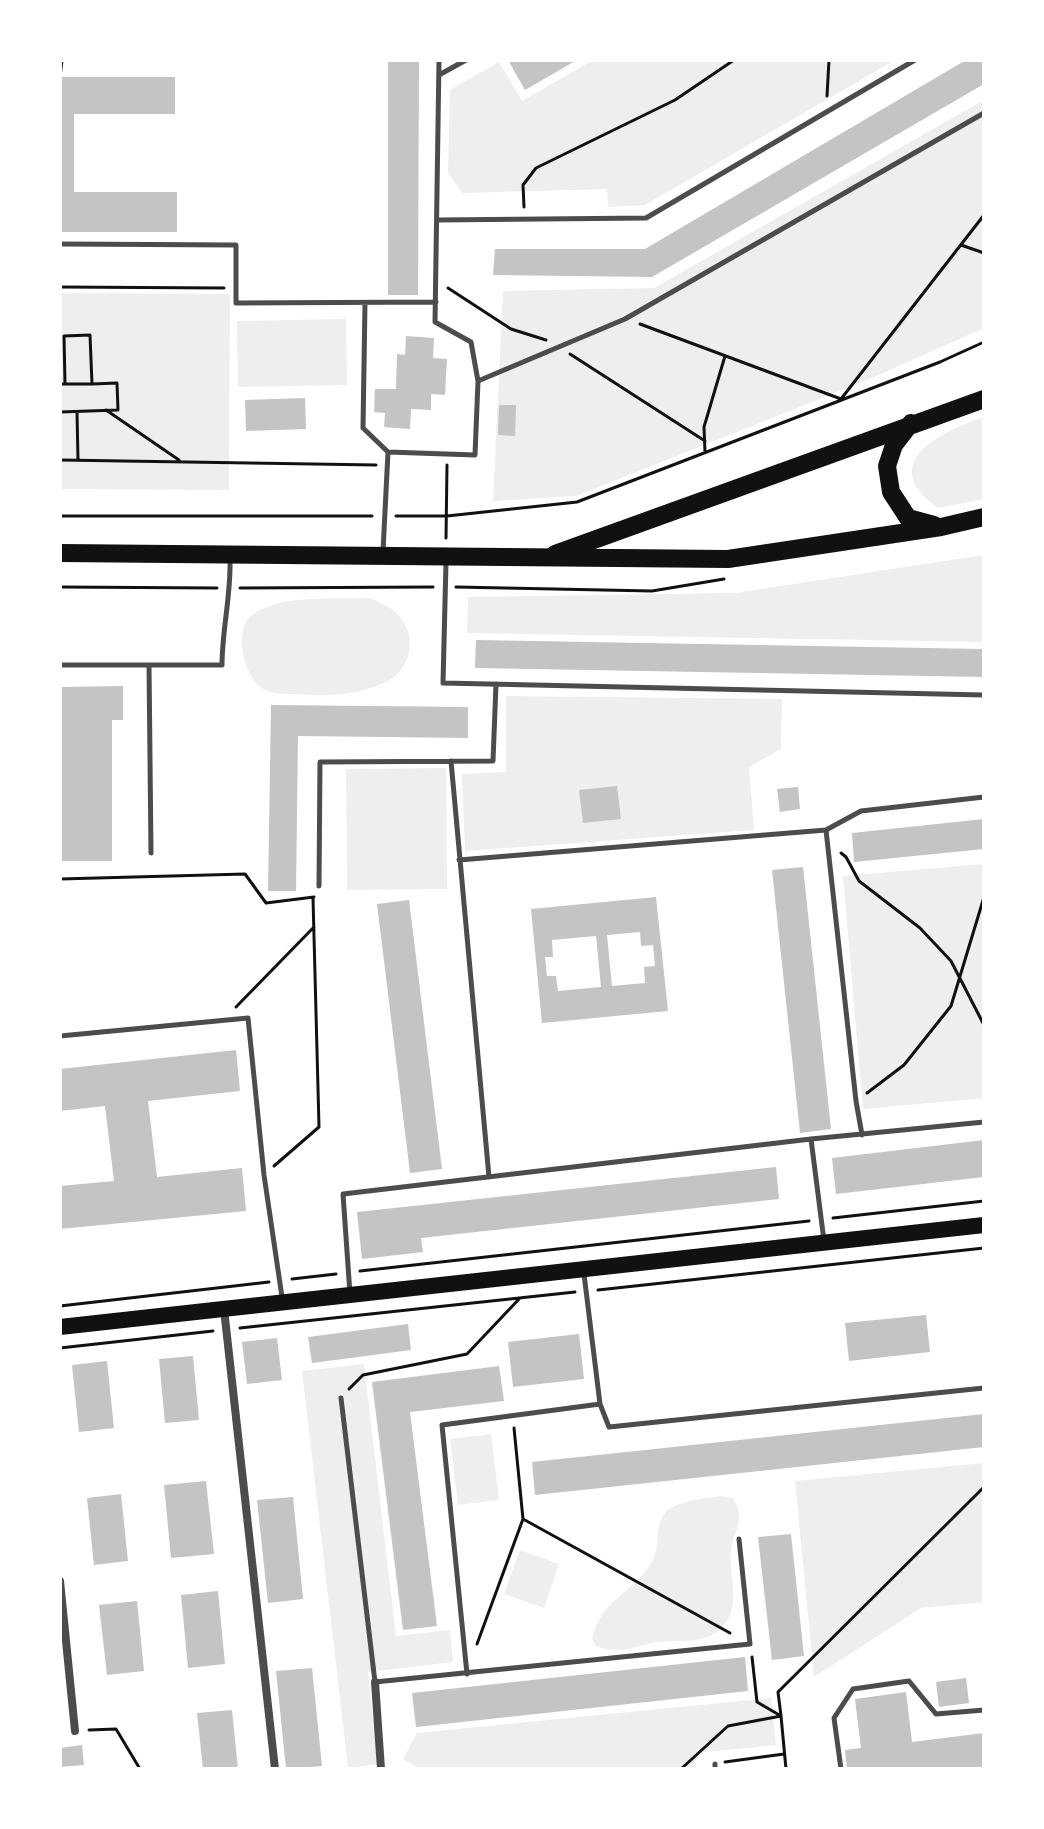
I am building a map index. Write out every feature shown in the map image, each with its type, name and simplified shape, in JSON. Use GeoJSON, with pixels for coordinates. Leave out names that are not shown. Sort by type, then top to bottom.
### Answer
{"type":"FeatureCollection","features":[{"type":"Feature","properties":{"kind":"main road"},"geometry":{"type":"LineString","coordinates":[[541,559],[984,399]]}},
{"type":"Feature","properties":{"kind":"main road"},"geometry":{"type":"LineString","coordinates":[[911,423],[894,445],[887,466],[891,492],[908,518],[941,527]]}},
{"type":"Feature","properties":{"kind":"main road"},"geometry":{"type":"LineString","coordinates":[[60,553],[728,559],[941,527],[984,517]]}},
{"type":"Feature","properties":{"kind":"main road"},"geometry":{"type":"LineString","coordinates":[[60,1327],[984,1225]]}},
{"type":"Feature","properties":{"kind":"street"},"geometry":{"type":"LineString","coordinates":[[224,1309],[275,1769]]}},
{"type":"Feature","properties":{"kind":"street"},"geometry":{"type":"LineString","coordinates":[[60,1581],[75,1731]]}},
{"type":"Feature","properties":{"kind":"street"},"geometry":{"type":"LineString","coordinates":[[375,1682],[381,1769]]}},
{"type":"Feature","properties":{"kind":"lane"},"geometry":{"type":"LineString","coordinates":[[365,303],[363,428],[388,452],[475,455],[478,381],[471,342],[435,322],[439,60]]}},
{"type":"Feature","properties":{"kind":"lane"},"geometry":{"type":"LineString","coordinates":[[439,75],[466,60]]}},
{"type":"Feature","properties":{"kind":"lane"},"geometry":{"type":"LineString","coordinates":[[438,220],[646,218],[915,60]]}},
{"type":"Feature","properties":{"kind":"lane"},"geometry":{"type":"LineString","coordinates":[[478,381],[625,319],[984,113]]}},
{"type":"Feature","properties":{"kind":"lane"},"geometry":{"type":"LineString","coordinates":[[60,244],[236,245],[236,303],[436,302]]}},
{"type":"Feature","properties":{"kind":"lane"},"geometry":{"type":"LineString","coordinates":[[382,557],[388,452]]}},
{"type":"Feature","properties":{"kind":"lane"},"geometry":{"type":"LineString","coordinates":[[60,665],[222,665],[231,588],[230,555]]}},
{"type":"Feature","properties":{"kind":"lane"},"geometry":{"type":"LineString","coordinates":[[446,557],[443,683],[984,695]]}},
{"type":"Feature","properties":{"kind":"lane"},"geometry":{"type":"LineString","coordinates":[[149,665],[151,853]]}},
{"type":"Feature","properties":{"kind":"lane"},"geometry":{"type":"LineString","coordinates":[[319,886],[320,762],[493,761],[496,684]]}},
{"type":"Feature","properties":{"kind":"lane"},"geometry":{"type":"LineString","coordinates":[[451,761],[489,1177]]}},
{"type":"Feature","properties":{"kind":"lane"},"geometry":{"type":"LineString","coordinates":[[459,860],[826,830],[861,811],[984,797]]}},
{"type":"Feature","properties":{"kind":"lane"},"geometry":{"type":"LineString","coordinates":[[826,830],[862,1135]]}},
{"type":"Feature","properties":{"kind":"lane"},"geometry":{"type":"LineString","coordinates":[[60,1036],[248,1018],[264,1175],[283,1302]]}},
{"type":"Feature","properties":{"kind":"lane"},"geometry":{"type":"LineString","coordinates":[[351,1295],[343,1194],[811,1139],[984,1122]]}},
{"type":"Feature","properties":{"kind":"lane"},"geometry":{"type":"LineString","coordinates":[[811,1139],[824,1242]]}},
{"type":"Feature","properties":{"kind":"lane"},"geometry":{"type":"LineString","coordinates":[[584,1269],[600,1404],[609,1427],[984,1388]]}},
{"type":"Feature","properties":{"kind":"lane"},"geometry":{"type":"LineString","coordinates":[[341,1398],[375,1682],[750,1644],[739,1539]]}},
{"type":"Feature","properties":{"kind":"lane"},"geometry":{"type":"LineString","coordinates":[[467,1674],[442,1425],[600,1404]]}},
{"type":"Feature","properties":{"kind":"lane"},"geometry":{"type":"LineString","coordinates":[[841,1769],[834,1718],[853,1689],[909,1681],[936,1714],[984,1710]]}},
{"type":"Feature","properties":{"kind":"path"},"geometry":{"type":"LineString","coordinates":[[60,77],[62,60]]}},
{"type":"Feature","properties":{"kind":"path"},"geometry":{"type":"LineString","coordinates":[[524,219],[523,185],[536,168],[675,100],[734,60]]}},
{"type":"Feature","properties":{"kind":"path"},"geometry":{"type":"LineString","coordinates":[[829,60],[826,85],[829,111]]}},
{"type":"Feature","properties":{"kind":"path"},"geometry":{"type":"LineString","coordinates":[[841,399],[984,215]]}},
{"type":"Feature","properties":{"kind":"path"},"geometry":{"type":"LineString","coordinates":[[961,245],[984,253]]}},
{"type":"Feature","properties":{"kind":"path"},"geometry":{"type":"LineString","coordinates":[[436,281],[511,329],[547,340],[705,441]]}},
{"type":"Feature","properties":{"kind":"path"},"geometry":{"type":"LineString","coordinates":[[60,287],[236,288]]}},
{"type":"Feature","properties":{"kind":"path"},"geometry":{"type":"LineString","coordinates":[[625,319],[841,399]]}},
{"type":"Feature","properties":{"kind":"path"},"geometry":{"type":"LineString","coordinates":[[60,412],[118,410],[117,383],[92,384],[63,384],[64,336],[90,335],[92,384]]}},
{"type":"Feature","properties":{"kind":"path"},"geometry":{"type":"LineString","coordinates":[[60,516],[447,516],[577,502],[984,342]]}},
{"type":"Feature","properties":{"kind":"path"},"geometry":{"type":"LineString","coordinates":[[705,452],[704,427],[725,356]]}},
{"type":"Feature","properties":{"kind":"path"},"geometry":{"type":"LineString","coordinates":[[60,373],[65,376]]}},
{"type":"Feature","properties":{"kind":"path"},"geometry":{"type":"LineString","coordinates":[[106,410],[181,462]]}},
{"type":"Feature","properties":{"kind":"path"},"geometry":{"type":"LineString","coordinates":[[77,411],[78,460]]}},
{"type":"Feature","properties":{"kind":"path"},"geometry":{"type":"LineString","coordinates":[[446,557],[447,454]]}},
{"type":"Feature","properties":{"kind":"path"},"geometry":{"type":"LineString","coordinates":[[60,460],[388,465]]}},
{"type":"Feature","properties":{"kind":"path"},"geometry":{"type":"LineString","coordinates":[[60,587],[445,587],[652,591],[727,578]]}},
{"type":"Feature","properties":{"kind":"path"},"geometry":{"type":"LineString","coordinates":[[828,843],[846,857],[859,881],[920,928],[951,961],[984,1025]]}},
{"type":"Feature","properties":{"kind":"path"},"geometry":{"type":"LineString","coordinates":[[60,879],[245,874],[266,903],[313,898]]}},
{"type":"Feature","properties":{"kind":"path"},"geometry":{"type":"LineString","coordinates":[[264,1175],[319,1127],[313,898],[319,886]]}},
{"type":"Feature","properties":{"kind":"path"},"geometry":{"type":"LineString","coordinates":[[856,1101],[904,1065],[951,1006],[984,897]]}},
{"type":"Feature","properties":{"kind":"path"},"geometry":{"type":"LineString","coordinates":[[224,1020],[314,927]]}},
{"type":"Feature","properties":{"kind":"path"},"geometry":{"type":"LineString","coordinates":[[60,1306],[984,1201]]}},
{"type":"Feature","properties":{"kind":"path"},"geometry":{"type":"LineString","coordinates":[[60,1348],[984,1248]]}},
{"type":"Feature","properties":{"kind":"path"},"geometry":{"type":"LineString","coordinates":[[341,1398],[363,1375],[467,1354],[520,1298]]}},
{"type":"Feature","properties":{"kind":"path"},"geometry":{"type":"LineString","coordinates":[[477,1645],[523,1519],[513,1417]]}},
{"type":"Feature","properties":{"kind":"path"},"geometry":{"type":"LineString","coordinates":[[786,1769],[778,1692],[984,1487]]}},
{"type":"Feature","properties":{"kind":"path"},"geometry":{"type":"LineString","coordinates":[[523,1519],[750,1644],[757,1702],[781,1716]]}},
{"type":"Feature","properties":{"kind":"path"},"geometry":{"type":"LineString","coordinates":[[681,1769],[728,1726],[781,1716]]}},
{"type":"Feature","properties":{"kind":"path"},"geometry":{"type":"LineString","coordinates":[[75,1731],[116,1729],[140,1769]]}},
{"type":"Feature","properties":{"kind":"path"},"geometry":{"type":"LineString","coordinates":[[715,1766],[784,1754]]}},
{"type":"Feature","properties":{"kind":"shaded area"},"geometry":{"type":"Polygon","coordinates":[[[593,60],[895,60],[645,205],[608,207],[607,189],[462,193],[448,172],[450,90],[499,62],[522,101],[593,60]]]}},
{"type":"Feature","properties":{"kind":"shaded area"},"geometry":{"type":"Polygon","coordinates":[[[984,100],[984,328],[865,381],[576,496],[493,501],[503,291],[654,288],[984,100]]]}},
{"type":"Feature","properties":{"kind":"shaded area"},"geometry":{"type":"Polygon","coordinates":[[[60,293],[230,294],[229,490],[60,489],[60,293]]]}},
{"type":"Feature","properties":{"kind":"shaded area"},"geometry":{"type":"Polygon","coordinates":[[[346,319],[347,385],[238,387],[237,321],[346,319]]]}},
{"type":"Feature","properties":{"kind":"shaded area"},"geometry":{"type":"Polygon","coordinates":[[[984,417],[984,499],[938,508],[920,492],[912,477],[913,463],[933,441],[984,417]]]}},
{"type":"Feature","properties":{"kind":"shaded area"},"geometry":{"type":"Polygon","coordinates":[[[984,555],[984,642],[467,633],[468,597],[735,593],[984,555]]]}},
{"type":"Feature","properties":{"kind":"shaded area"},"geometry":{"type":"Polygon","coordinates":[[[370,598],[400,616],[408,634],[410,643],[406,662],[393,678],[361,691],[321,695],[273,693],[259,686],[253,678],[247,668],[242,645],[245,624],[251,616],[275,604],[291,601],[370,598]]]}},
{"type":"Feature","properties":{"kind":"shaded area"},"geometry":{"type":"Polygon","coordinates":[[[506,696],[782,699],[781,749],[749,767],[754,830],[465,851],[462,774],[506,772],[506,696]]]}},
{"type":"Feature","properties":{"kind":"shaded area"},"geometry":{"type":"Polygon","coordinates":[[[446,768],[447,889],[347,890],[346,769],[446,768]]]}},
{"type":"Feature","properties":{"kind":"shaded area"},"geometry":{"type":"Polygon","coordinates":[[[984,864],[984,1098],[863,1109],[843,876],[984,864]]]}},
{"type":"Feature","properties":{"kind":"shaded area"},"geometry":{"type":"Polygon","coordinates":[[[364,1364],[396,1636],[450,1630],[453,1662],[368,1672],[378,1764],[348,1768],[302,1371],[364,1364]]]}},
{"type":"Feature","properties":{"kind":"shaded area"},"geometry":{"type":"Polygon","coordinates":[[[491,1434],[499,1500],[458,1505],[450,1439],[491,1434]]]}},
{"type":"Feature","properties":{"kind":"shaded area"},"geometry":{"type":"Polygon","coordinates":[[[984,1463],[984,1602],[921,1608],[814,1677],[795,1481],[984,1463]]]}},
{"type":"Feature","properties":{"kind":"shaded area"},"geometry":{"type":"Polygon","coordinates":[[[722,1496],[733,1498],[739,1513],[730,1558],[733,1605],[723,1626],[710,1636],[695,1640],[656,1642],[620,1650],[596,1646],[592,1639],[596,1625],[612,1603],[648,1568],[654,1557],[661,1520],[668,1510],[694,1500],[722,1496]]]}},
{"type":"Feature","properties":{"kind":"shaded area"},"geometry":{"type":"Polygon","coordinates":[[[520,1550],[559,1564],[544,1608],[504,1594],[520,1550]]]}},
{"type":"Feature","properties":{"kind":"shaded area"},"geometry":{"type":"Polygon","coordinates":[[[771,1698],[776,1745],[695,1753],[696,1769],[420,1769],[403,1759],[417,1733],[771,1698]]]}},
{"type":"Feature","properties":{"kind":"building"},"geometry":{"type":"Polygon","coordinates":[[[388,60],[419,60],[418,295],[388,295],[388,60]]]}},
{"type":"Feature","properties":{"kind":"building"},"geometry":{"type":"Polygon","coordinates":[[[508,60],[577,60],[525,90],[508,60]]]}},
{"type":"Feature","properties":{"kind":"building"},"geometry":{"type":"Polygon","coordinates":[[[966,60],[984,60],[984,84],[652,277],[493,275],[495,249],[645,249],[966,60]]]}},
{"type":"Feature","properties":{"kind":"building"},"geometry":{"type":"Polygon","coordinates":[[[60,77],[175,77],[175,114],[74,114],[74,192],[177,192],[177,232],[60,232],[60,77]]]}},
{"type":"Feature","properties":{"kind":"building"},"geometry":{"type":"Polygon","coordinates":[[[406,336],[434,338],[433,358],[447,359],[445,395],[431,394],[431,410],[411,409],[410,429],[384,427],[385,413],[374,412],[375,389],[396,389],[397,354],[405,355],[406,336]]]}},
{"type":"Feature","properties":{"kind":"building"},"geometry":{"type":"Polygon","coordinates":[[[305,398],[306,429],[246,431],[245,400],[305,398]]]}},
{"type":"Feature","properties":{"kind":"building"},"geometry":{"type":"Polygon","coordinates":[[[499,405],[516,405],[515,436],[498,435],[499,405]]]}},
{"type":"Feature","properties":{"kind":"building"},"geometry":{"type":"Polygon","coordinates":[[[476,640],[984,649],[984,677],[475,668],[476,640]]]}},
{"type":"Feature","properties":{"kind":"building"},"geometry":{"type":"Polygon","coordinates":[[[123,686],[123,720],[112,720],[112,861],[60,861],[60,687],[123,686]]]}},
{"type":"Feature","properties":{"kind":"building"},"geometry":{"type":"Polygon","coordinates":[[[271,705],[468,707],[468,738],[298,736],[296,891],[268,891],[271,705]]]}},
{"type":"Feature","properties":{"kind":"building"},"geometry":{"type":"Polygon","coordinates":[[[617,786],[621,819],[583,823],[579,790],[617,786]]]}},
{"type":"Feature","properties":{"kind":"building"},"geometry":{"type":"Polygon","coordinates":[[[798,787],[800,809],[780,812],[777,789],[798,787]]]}},
{"type":"Feature","properties":{"kind":"building"},"geometry":{"type":"Polygon","coordinates":[[[984,819],[984,849],[854,862],[852,833],[984,819]]]}},
{"type":"Feature","properties":{"kind":"building"},"geometry":{"type":"Polygon","coordinates":[[[803,867],[831,1129],[800,1133],[772,870],[803,867]]]}},
{"type":"Feature","properties":{"kind":"building"},"geometry":{"type":"Polygon","coordinates":[[[656,897],[668,1011],[542,1023],[531,909],[656,897]],[[640,932],[607,935],[612,986],[645,983],[644,967],[655,966],[653,945],[641,946],[640,932]],[[596,936],[552,940],[553,957],[545,957],[547,976],[556,976],[558,991],[601,987],[596,936]]]}},
{"type":"Feature","properties":{"kind":"building"},"geometry":{"type":"Polygon","coordinates":[[[409,900],[442,1169],[410,1173],[377,904],[409,900]]]}},
{"type":"Feature","properties":{"kind":"building"},"geometry":{"type":"Polygon","coordinates":[[[236,1050],[240,1091],[148,1101],[157,1177],[242,1168],[246,1211],[60,1229],[60,1186],[114,1181],[105,1106],[60,1111],[60,1069],[236,1050]]]}},
{"type":"Feature","properties":{"kind":"building"},"geometry":{"type":"Polygon","coordinates":[[[984,1140],[984,1177],[836,1194],[832,1158],[984,1140]]]}},
{"type":"Feature","properties":{"kind":"building"},"geometry":{"type":"Polygon","coordinates":[[[776,1167],[779,1199],[421,1238],[423,1252],[362,1259],[357,1212],[776,1167]]]}},
{"type":"Feature","properties":{"kind":"building"},"geometry":{"type":"Polygon","coordinates":[[[926,1315],[930,1352],[849,1361],[845,1323],[926,1315]]]}},
{"type":"Feature","properties":{"kind":"building"},"geometry":{"type":"Polygon","coordinates":[[[408,1324],[411,1350],[312,1363],[308,1337],[408,1324]]]}},
{"type":"Feature","properties":{"kind":"building"},"geometry":{"type":"Polygon","coordinates":[[[579,1334],[584,1379],[513,1387],[508,1342],[579,1334]]]}},
{"type":"Feature","properties":{"kind":"building"},"geometry":{"type":"Polygon","coordinates":[[[277,1338],[282,1380],[247,1384],[242,1342],[277,1338]]]}},
{"type":"Feature","properties":{"kind":"building"},"geometry":{"type":"Polygon","coordinates":[[[193,1356],[199,1420],[165,1423],[159,1359],[193,1356]]]}},
{"type":"Feature","properties":{"kind":"building"},"geometry":{"type":"Polygon","coordinates":[[[107,1361],[114,1428],[79,1432],[72,1365],[107,1361]]]}},
{"type":"Feature","properties":{"kind":"building"},"geometry":{"type":"Polygon","coordinates":[[[499,1366],[504,1401],[410,1412],[437,1626],[403,1630],[372,1382],[499,1366]]]}},
{"type":"Feature","properties":{"kind":"building"},"geometry":{"type":"Polygon","coordinates":[[[984,1414],[984,1447],[535,1495],[532,1462],[984,1414]]]}},
{"type":"Feature","properties":{"kind":"building"},"geometry":{"type":"Polygon","coordinates":[[[206,1481],[214,1554],[171,1558],[164,1485],[206,1481]]]}},
{"type":"Feature","properties":{"kind":"building"},"geometry":{"type":"Polygon","coordinates":[[[121,1494],[128,1561],[94,1565],[87,1498],[121,1494]]]}},
{"type":"Feature","properties":{"kind":"building"},"geometry":{"type":"Polygon","coordinates":[[[293,1497],[303,1599],[268,1603],[257,1500],[293,1497]]]}},
{"type":"Feature","properties":{"kind":"building"},"geometry":{"type":"Polygon","coordinates":[[[791,1534],[804,1656],[772,1660],[758,1537],[791,1534]]]}},
{"type":"Feature","properties":{"kind":"building"},"geometry":{"type":"Polygon","coordinates":[[[218,1591],[225,1664],[188,1668],[181,1595],[218,1591]]]}},
{"type":"Feature","properties":{"kind":"building"},"geometry":{"type":"Polygon","coordinates":[[[137,1601],[144,1671],[107,1675],[99,1605],[137,1601]]]}},
{"type":"Feature","properties":{"kind":"building"},"geometry":{"type":"Polygon","coordinates":[[[745,1657],[748,1691],[416,1727],[412,1693],[745,1657]]]}},
{"type":"Feature","properties":{"kind":"building"},"geometry":{"type":"Polygon","coordinates":[[[312,1668],[322,1766],[286,1769],[276,1671],[312,1668]]]}},
{"type":"Feature","properties":{"kind":"building"},"geometry":{"type":"Polygon","coordinates":[[[966,1678],[969,1703],[939,1707],[936,1682],[966,1678]]]}},
{"type":"Feature","properties":{"kind":"building"},"geometry":{"type":"Polygon","coordinates":[[[906,1692],[912,1742],[984,1733],[984,1767],[847,1769],[845,1750],[861,1748],[855,1699],[906,1692]]]}},
{"type":"Feature","properties":{"kind":"building"},"geometry":{"type":"Polygon","coordinates":[[[232,1710],[238,1769],[203,1769],[197,1713],[232,1710]]]}},
{"type":"Feature","properties":{"kind":"building"},"geometry":{"type":"Polygon","coordinates":[[[82,1745],[84,1765],[60,1767],[60,1748],[82,1745]]]}}]}
